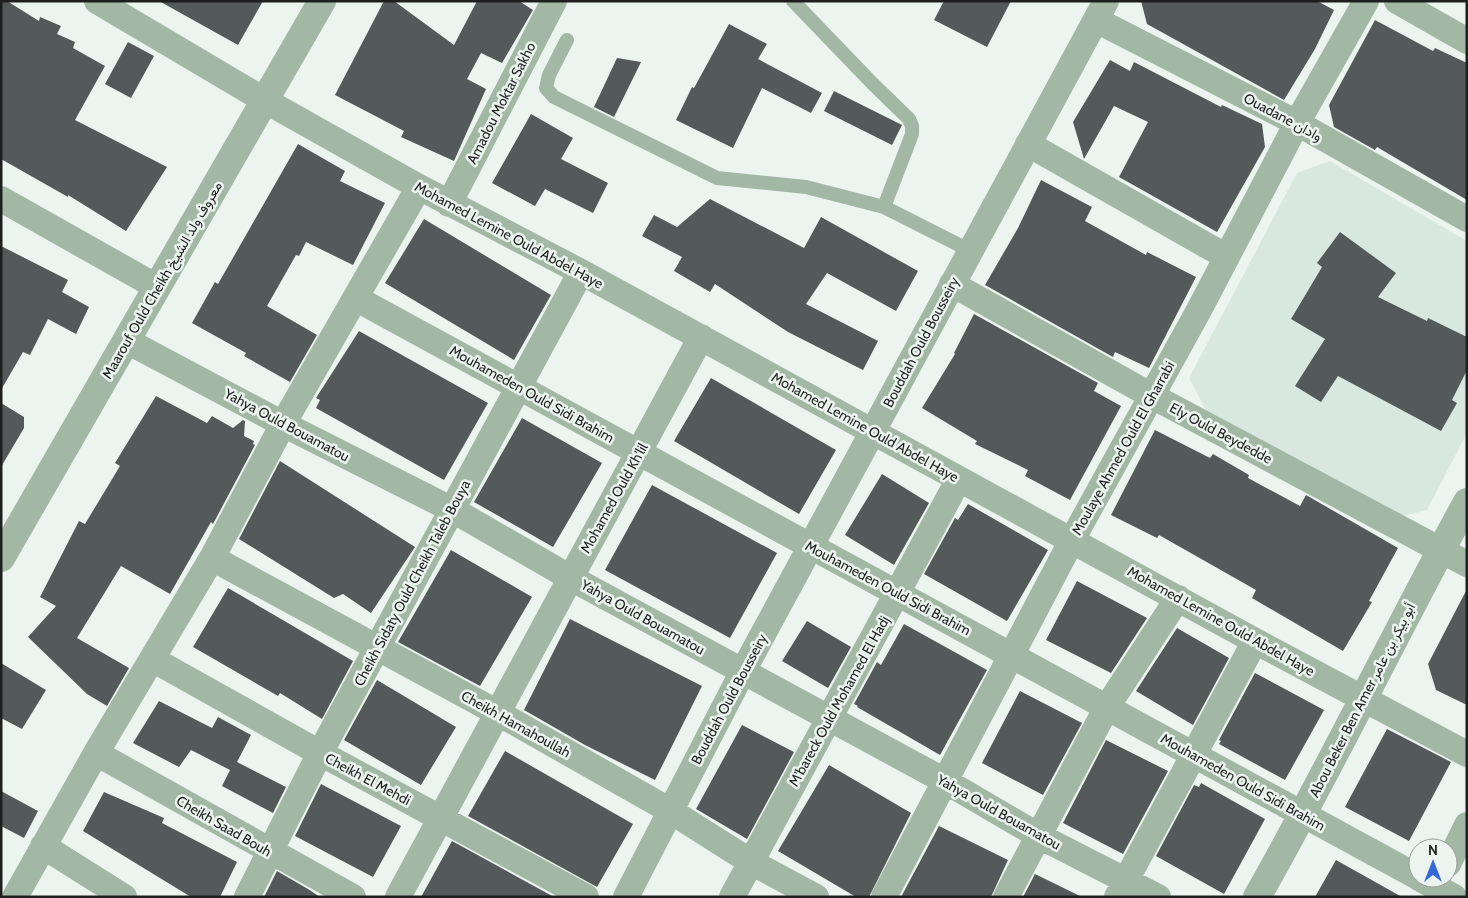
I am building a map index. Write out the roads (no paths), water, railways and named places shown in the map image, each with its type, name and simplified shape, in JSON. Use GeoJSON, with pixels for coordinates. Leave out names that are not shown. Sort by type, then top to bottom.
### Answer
{"type":"FeatureCollection","features":[{"type":"Feature","properties":{"kind":"street"},"geometry":{"type":"LineString","coordinates":[[97,1],[264,100]]}},
{"type":"Feature","properties":{"kind":"street","name":"Maarouf Ould Cheikh معروف ولد الشيخ"},"geometry":{"type":"LineString","coordinates":[[5,544],[127,341],[322,1]]}},
{"type":"Feature","properties":{"kind":"street","name":"Amadou Moktar Sakho"},"geometry":{"type":"LineString","coordinates":[[449,204],[554,1]]}},
{"type":"Feature","properties":{"kind":"street","name":"Moulaye Ahmed Ould El Gharrabi"},"geometry":{"type":"LineString","coordinates":[[884,897],[1072,540],[1227,257],[1297,123],[1366,1]]}},
{"type":"Feature","properties":{"kind":"street"},"geometry":{"type":"LineString","coordinates":[[1397,1],[1467,41]]}},
{"type":"Feature","properties":{"kind":"street","name":"Ouadane وادان"},"geometry":{"type":"LineString","coordinates":[[1101,10],[1467,220]]}},
{"type":"Feature","properties":{"kind":"street","name":"Bouddah Ould Bousseiry"},"geometry":{"type":"LineString","coordinates":[[626,897],[669,810],[743,671],[1101,10]]}},
{"type":"Feature","properties":{"kind":"street","name":"Mohamed Lemine Ould Abdel Haye"},"geometry":{"type":"LineString","coordinates":[[264,100],[449,204],[581,272],[1467,754]]}},
{"type":"Feature","properties":{"kind":"street"},"geometry":{"type":"LineString","coordinates":[[1028,144],[1227,257]]}},
{"type":"Feature","properties":{"kind":"street"},"geometry":{"type":"LineString","coordinates":[[15,897],[96,753],[212,558],[283,424],[357,299],[419,187]]}},
{"type":"Feature","properties":{"kind":"street"},"geometry":{"type":"LineString","coordinates":[[1,199],[158,287]]}},
{"type":"Feature","properties":{"kind":"street","name":"Cheikh Sidaty Ould Cheikh Taleb Bouya"},"geometry":{"type":"LineString","coordinates":[[247,897],[271,853],[320,753],[581,272]]}},
{"type":"Feature","properties":{"kind":"street","name":"Ely Ould Beydedde"},"geometry":{"type":"LineString","coordinates":[[952,284],[1152,396],[1467,564]]}},
{"type":"Feature","properties":{"kind":"street","name":"Mouhameden Ould Sidi Brahim"},"geometry":{"type":"LineString","coordinates":[[357,299],[1408,872]]}},
{"type":"Feature","properties":{"kind":"street","name":"Mohamed Ould Kh'lil"},"geometry":{"type":"LineString","coordinates":[[398,897],[701,337]]}},
{"type":"Feature","properties":{"kind":"street","name":"Yahya Ould Bouamatou"},"geometry":{"type":"LineString","coordinates":[[127,341],[283,424],[451,509],[570,578],[945,781],[1039,836],[1121,888],[1158,897]]}},
{"type":"Feature","properties":{"kind":"street","name":"M'bareck Ould Mohamed El Hadj"},"geometry":{"type":"LineString","coordinates":[[732,897],[960,479]]}},
{"type":"Feature","properties":{"kind":"street","name":"Abou Beker Ben Amer أبو بيكر بن عامر"},"geometry":{"type":"LineString","coordinates":[[1257,897],[1304,815],[1467,502]]}},
{"type":"Feature","properties":{"kind":"street","name":"Cheikh Hamahoullah"},"geometry":{"type":"LineString","coordinates":[[212,558],[498,713],[669,810],[751,862],[816,897]]}},
{"type":"Feature","properties":{"kind":"street"},"geometry":{"type":"LineString","coordinates":[[1006,897],[1107,707],[1178,598]]}},
{"type":"Feature","properties":{"kind":"street"},"geometry":{"type":"LineString","coordinates":[[1121,888],[1255,640]]}},
{"type":"Feature","properties":{"kind":"street","name":"Cheikh El Mehdi"},"geometry":{"type":"LineString","coordinates":[[152,658],[320,753],[586,897]]}},
{"type":"Feature","properties":{"kind":"street","name":"Cheikh Saad Bouh"},"geometry":{"type":"LineString","coordinates":[[96,753],[271,853],[353,897]]}},
{"type":"Feature","properties":{"kind":"street"},"geometry":{"type":"LineString","coordinates":[[1458,843],[1467,825]]}},
{"type":"Feature","properties":{"kind":"street"},"geometry":{"type":"LineString","coordinates":[[43,846],[124,897]]}},
{"type":"Feature","properties":{"kind":"lane"},"geometry":{"type":"LineString","coordinates":[[793,1],[865,76],[909,118],[912,134],[884,207]]}},
{"type":"Feature","properties":{"kind":"lane"},"geometry":{"type":"LineString","coordinates":[[568,40],[549,75],[546,88],[554,97],[717,178],[806,187],[884,207],[971,251]]}}]}
